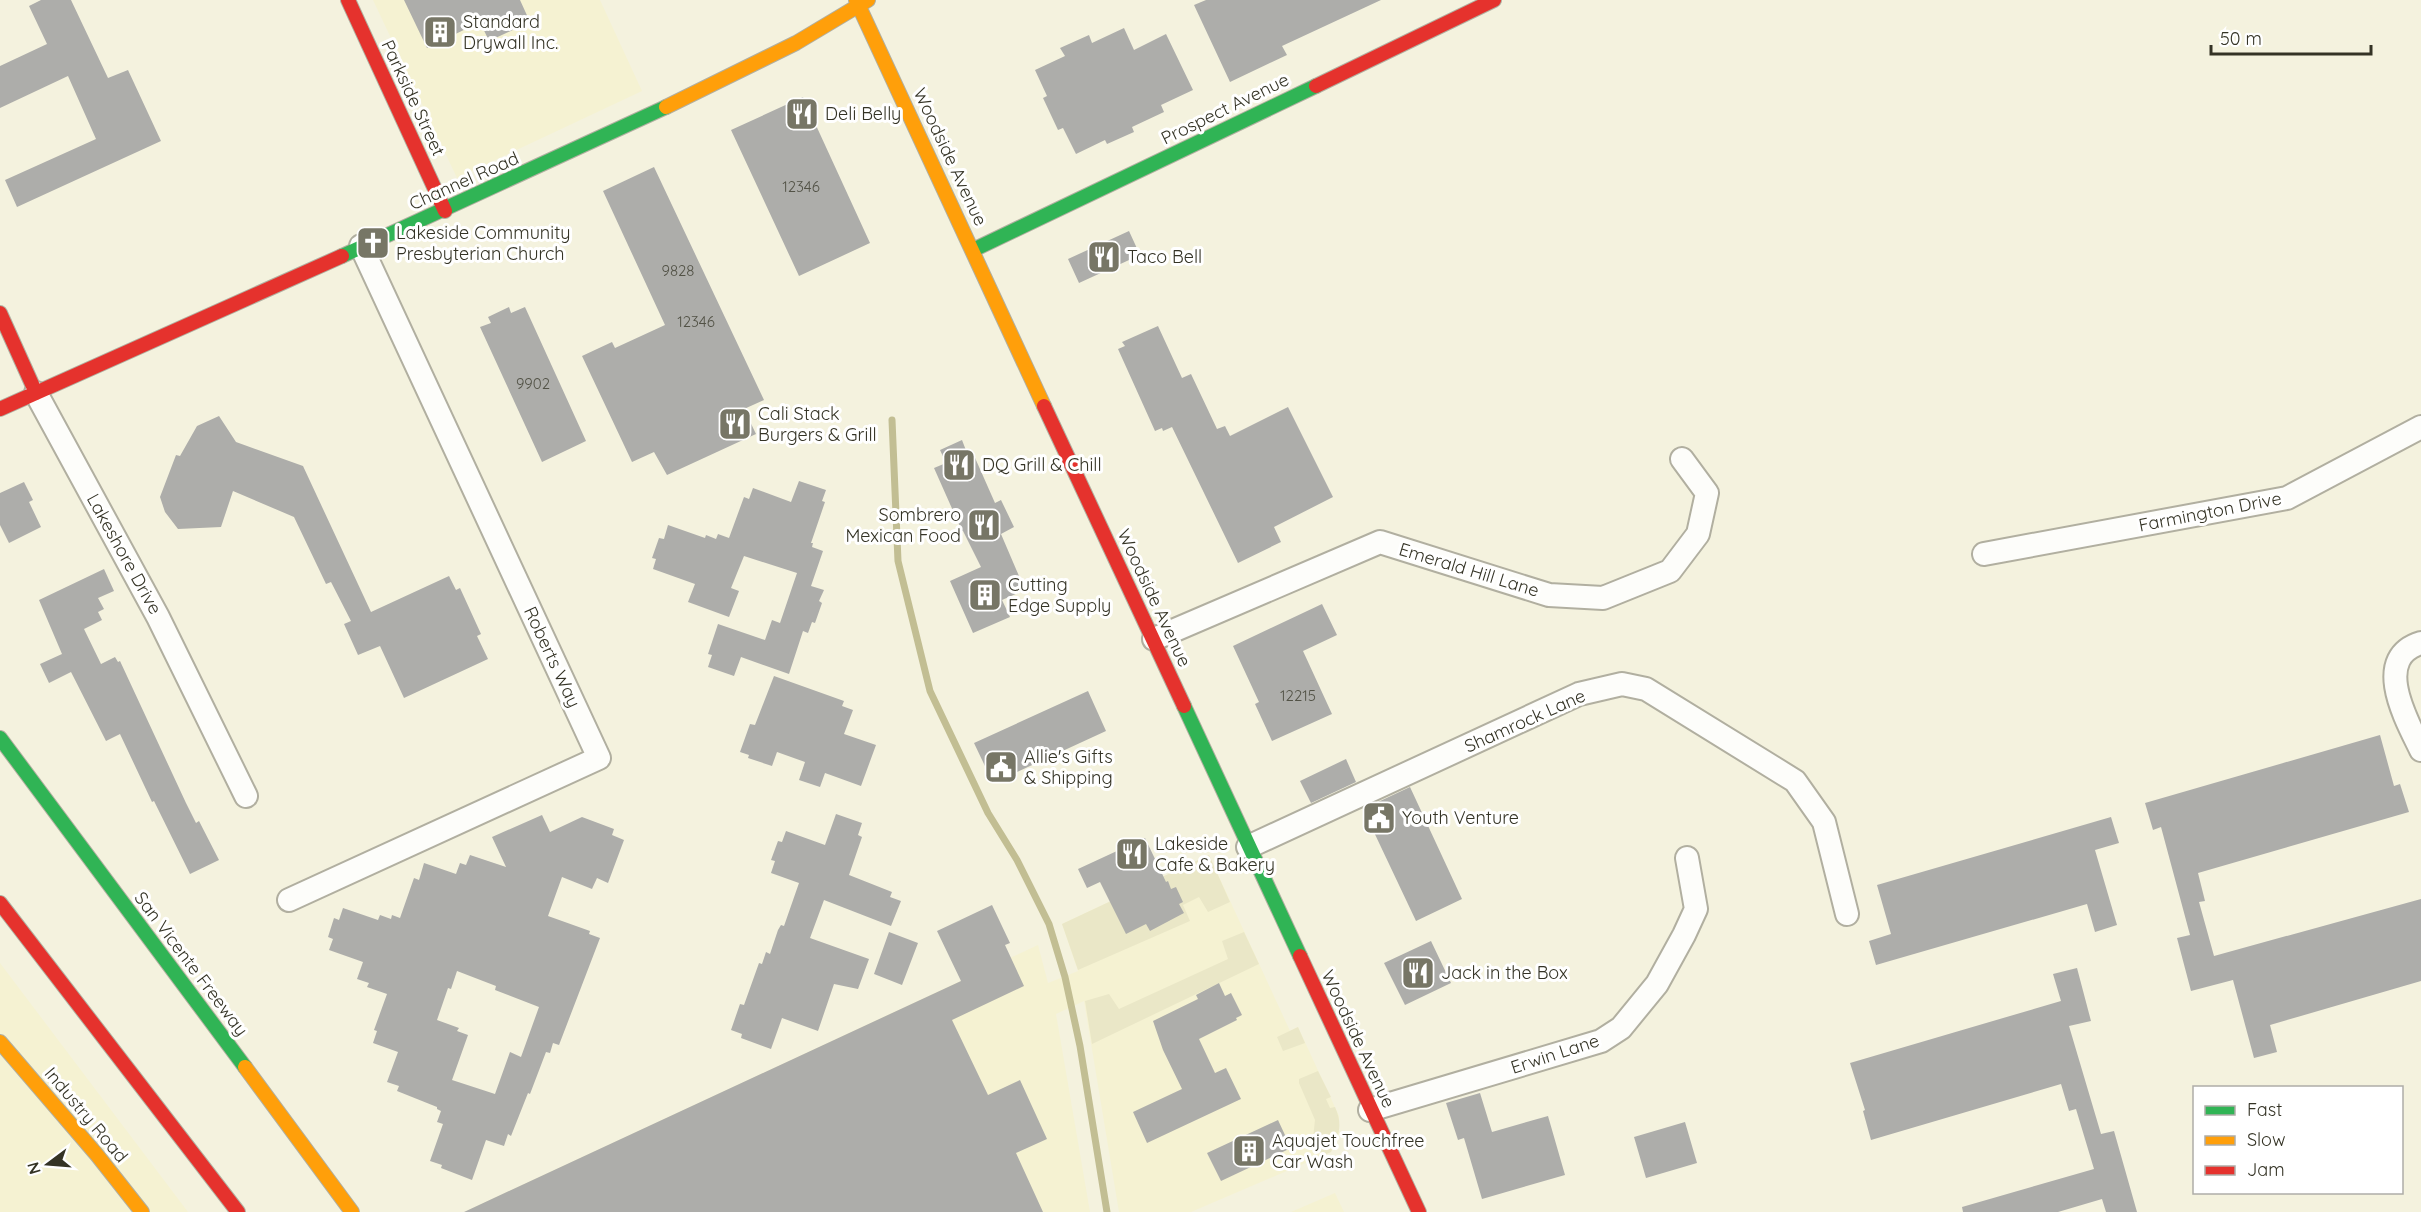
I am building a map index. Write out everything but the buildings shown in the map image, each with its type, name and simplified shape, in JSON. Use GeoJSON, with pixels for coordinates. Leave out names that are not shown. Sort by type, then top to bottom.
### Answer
{"type":"FeatureCollection","features":[{"type":"Feature","properties":{"kind":"main road","name":"Parkside Street"},"geometry":{"type":"LineString","coordinates":[[348,0],[445,212]]}},
{"type":"Feature","properties":{"kind":"main road","name":"Prospect Avenue"},"geometry":{"type":"LineString","coordinates":[[973,250],[1494,0]]}},
{"type":"Feature","properties":{"kind":"main road","name":"Channel Road"},"geometry":{"type":"LineString","coordinates":[[0,409],[361,246],[445,212],[643,119],[783,50],[861,2]]}},
{"type":"Feature","properties":{"kind":"main road","name":"Woodside Avenue"},"geometry":{"type":"LineString","coordinates":[[861,2],[1248,847],[1419,1212]]}},
{"type":"Feature","properties":{"kind":"main road","name":"Lakeshore Drive"},"geometry":{"type":"LineString","coordinates":[[0,314],[36,393]]}},
{"type":"Feature","properties":{"kind":"main road","name":"San Vicente Freeway"},"geometry":{"type":"LineString","coordinates":[[0,738],[352,1212]]}},
{"type":"Feature","properties":{"kind":"main road"},"geometry":{"type":"LineString","coordinates":[[0,903],[238,1212]]}},
{"type":"Feature","properties":{"kind":"main road","name":"Industry Road"},"geometry":{"type":"LineString","coordinates":[[0,1042],[97,1155],[142,1212]]}},
{"type":"Feature","properties":{"kind":"street","name":"Roberts Way"},"geometry":{"type":"LineString","coordinates":[[289,900],[599,758],[361,246]]}},
{"type":"Feature","properties":{"kind":"street","name":"Lakeshore Drive"},"geometry":{"type":"LineString","coordinates":[[36,393],[158,617],[246,796]]}},
{"type":"Feature","properties":{"kind":"street","name":"Farmington Drive"},"geometry":{"type":"LineString","coordinates":[[1984,554],[2288,498],[2421,427]]}},
{"type":"Feature","properties":{"kind":"street","name":"Emerald Hill Lane"},"geometry":{"type":"LineString","coordinates":[[1154,639],[1380,542],[1549,595],[1603,598],[1670,571],[1698,534],[1707,493],[1682,459]]}},
{"type":"Feature","properties":{"kind":"street"},"geometry":{"type":"LineString","coordinates":[[2421,643],[2404,653],[2398,663],[2396,688],[2397,700],[2421,750]]}},
{"type":"Feature","properties":{"kind":"street","name":"Shamrock Lane"},"geometry":{"type":"LineString","coordinates":[[1248,847],[1579,694],[1622,684],[1646,689],[1795,781],[1824,822],[1847,914]]}},
{"type":"Feature","properties":{"kind":"street","name":"Erwin Lane"},"geometry":{"type":"LineString","coordinates":[[1370,1110],[1601,1041],[1621,1028],[1657,984],[1696,909],[1688,858]]}},
{"type":"Feature","properties":{"kind":"shaded area"},"geometry":{"type":"Polygon","coordinates":[[[373,0],[600,0],[642,91],[457,178],[373,0]]]}},
{"type":"Feature","properties":{"kind":"shaded area"},"geometry":{"type":"Polygon","coordinates":[[[1209,855],[1290,1031],[1298,1027],[1339,1116],[1339,1136],[1331,1152],[1191,1212],[1119,1212],[1084,1001],[1056,1014],[1090,1212],[464,1212],[1038,945],[1048,983],[1078,971],[1062,924],[1209,855]]]}},
{"type":"Feature","properties":{"kind":"shaded area"},"geometry":{"type":"Polygon","coordinates":[[[1209,855],[1230,902],[1208,912],[1199,897],[1183,905],[1190,921],[1078,970],[1062,924],[1209,855]]]}},
{"type":"Feature","properties":{"kind":"shaded area"},"geometry":{"type":"Polygon","coordinates":[[[1244,932],[1259,964],[1092,1044],[1085,1001],[1109,994],[1119,1009],[1228,959],[1222,941],[1244,932]]]}},
{"type":"Feature","properties":{"kind":"shaded area"},"geometry":{"type":"Polygon","coordinates":[[[0,963],[188,1212],[0,1212],[0,963]]]}},
{"type":"Feature","properties":{"kind":"shaded area"},"geometry":{"type":"Polygon","coordinates":[[[1298,1027],[1305,1043],[1283,1051],[1277,1037],[1298,1027]]]}},
{"type":"Feature","properties":{"kind":"shaded area"},"geometry":{"type":"Polygon","coordinates":[[[1318,1071],[1331,1097],[1326,1099],[1330,1108],[1335,1107],[1339,1125],[1338,1135],[1331,1152],[1322,1156],[1313,1138],[1315,1120],[1299,1083],[1299,1079],[1318,1071]]]}},
{"type":"Feature","properties":{"kind":"shaded area"},"geometry":{"type":"Polygon","coordinates":[[[1335,1193],[1344,1212],[1291,1212],[1335,1193]]]}},
{"type":"Feature","properties":{"kind":"waterway"},"geometry":{"type":"LineString","coordinates":[[892,420],[898,561],[930,691],[988,813],[1017,860],[1049,924],[1065,977],[1080,1046],[1107,1212]]}},
{"type":"Feature","properties":{"kind":"traffic: fast"},"geometry":{"type":"LineString","coordinates":[[973,250],[1316,86]]}},
{"type":"Feature","properties":{"kind":"traffic: fast"},"geometry":{"type":"LineString","coordinates":[[342,256],[666,107]]}},
{"type":"Feature","properties":{"kind":"traffic: fast"},"geometry":{"type":"LineString","coordinates":[[1184,706],[1300,956]]}},
{"type":"Feature","properties":{"kind":"traffic: fast"},"geometry":{"type":"LineString","coordinates":[[0,738],[245,1067]]}},
{"type":"Feature","properties":{"kind":"traffic: slow"},"geometry":{"type":"LineString","coordinates":[[856,0],[1044,406]]}},
{"type":"Feature","properties":{"kind":"traffic: slow"},"geometry":{"type":"LineString","coordinates":[[666,107],[796,43],[868,0]]}},
{"type":"Feature","properties":{"kind":"traffic: slow"},"geometry":{"type":"LineString","coordinates":[[0,1042],[97,1155],[142,1212]]}},
{"type":"Feature","properties":{"kind":"traffic: slow"},"geometry":{"type":"LineString","coordinates":[[245,1067],[352,1212]]}},
{"type":"Feature","properties":{"kind":"traffic: jam"},"geometry":{"type":"LineString","coordinates":[[348,0],[445,211]]}},
{"type":"Feature","properties":{"kind":"traffic: jam"},"geometry":{"type":"LineString","coordinates":[[1316,86],[1494,0]]}},
{"type":"Feature","properties":{"kind":"traffic: jam"},"geometry":{"type":"LineString","coordinates":[[0,409],[342,256]]}},
{"type":"Feature","properties":{"kind":"traffic: jam"},"geometry":{"type":"LineString","coordinates":[[0,313],[36,393]]}},
{"type":"Feature","properties":{"kind":"traffic: jam"},"geometry":{"type":"LineString","coordinates":[[1044,406],[1184,706]]}},
{"type":"Feature","properties":{"kind":"traffic: jam"},"geometry":{"type":"LineString","coordinates":[[0,903],[238,1212]]}},
{"type":"Feature","properties":{"kind":"traffic: jam"},"geometry":{"type":"LineString","coordinates":[[1300,956],[1419,1212]]}},
{"type":"Feature","properties":{"kind":"place","name":"Standard Drywall Inc."},"geometry":{"type":"Point","coordinates":[440,32]}},
{"type":"Feature","properties":{"kind":"place","name":"Deli Belly"},"geometry":{"type":"Point","coordinates":[802,114]}},
{"type":"Feature","properties":{"kind":"place","name":"Lakeside Community Presbyterian Church"},"geometry":{"type":"Point","coordinates":[373,243]}},
{"type":"Feature","properties":{"kind":"place","name":"Taco Bell"},"geometry":{"type":"Point","coordinates":[1104,257]}},
{"type":"Feature","properties":{"kind":"place","name":"Cali Stack Burgers & Grill"},"geometry":{"type":"Point","coordinates":[735,424]}},
{"type":"Feature","properties":{"kind":"place","name":"DQ Grill & Chill"},"geometry":{"type":"Point","coordinates":[959,465]}},
{"type":"Feature","properties":{"kind":"place","name":"Sombrero Mexican Food"},"geometry":{"type":"Point","coordinates":[984,525]}},
{"type":"Feature","properties":{"kind":"place","name":"Cutting Edge Supply"},"geometry":{"type":"Point","coordinates":[985,595]}},
{"type":"Feature","properties":{"kind":"place","name":"Allie's Gifts & Shipping"},"geometry":{"type":"Point","coordinates":[1001,767]}},
{"type":"Feature","properties":{"kind":"place","name":"Youth Venture"},"geometry":{"type":"Point","coordinates":[1379,818]}},
{"type":"Feature","properties":{"kind":"place","name":"Lakeside Cafe & Bakery"},"geometry":{"type":"Point","coordinates":[1132,854]}},
{"type":"Feature","properties":{"kind":"place","name":"Jack in the Box"},"geometry":{"type":"Point","coordinates":[1418,973]}},
{"type":"Feature","properties":{"kind":"place","name":"Aquajet Touchfree Car Wash"},"geometry":{"type":"Point","coordinates":[1249,1151]}}]}
